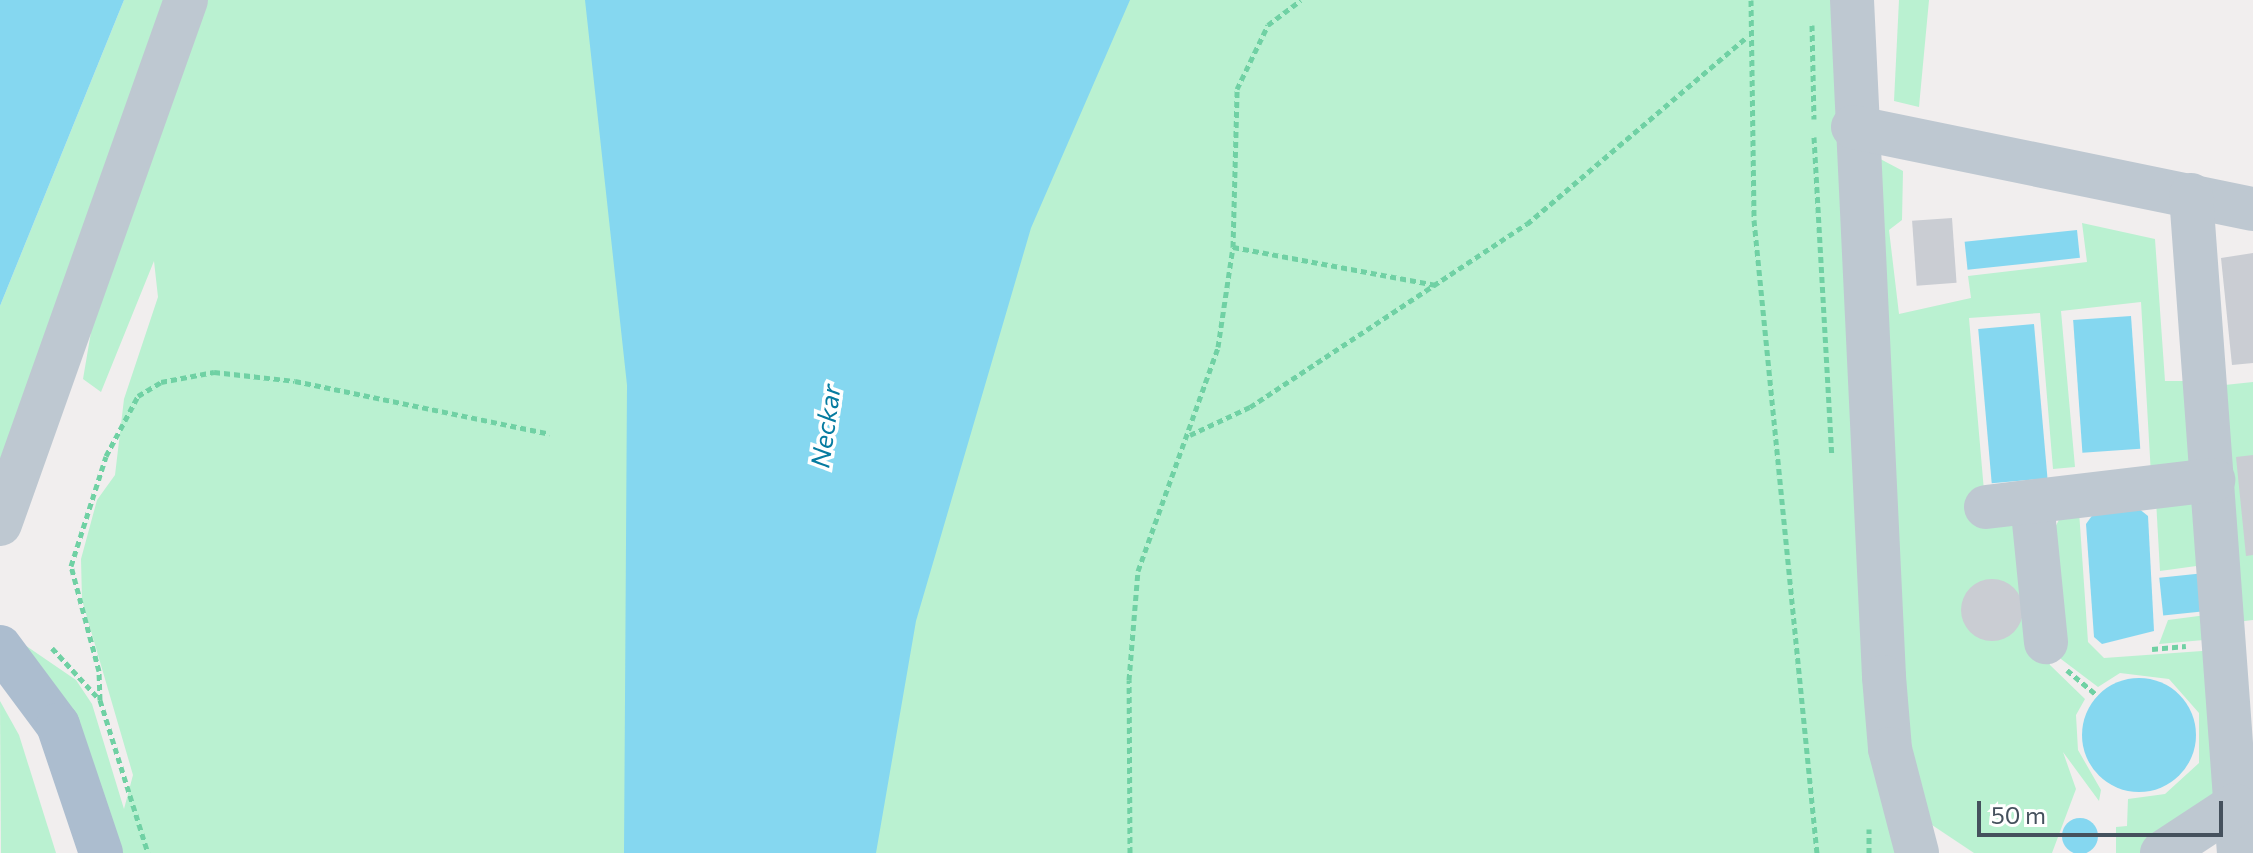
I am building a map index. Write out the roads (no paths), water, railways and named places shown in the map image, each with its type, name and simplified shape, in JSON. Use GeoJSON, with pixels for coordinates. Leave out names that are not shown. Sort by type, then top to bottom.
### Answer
{"type":"FeatureCollection","features":[{"type":"Feature","properties":{"kind":"main road"},"geometry":{"type":"LineString","coordinates":[[0,647],[58,725],[101,853]]}},
{"type":"Feature","properties":{"kind":"street"},"geometry":{"type":"LineString","coordinates":[[0,524],[186,0]]}},
{"type":"Feature","properties":{"kind":"street"},"geometry":{"type":"LineString","coordinates":[[1852,0],[1853,127],[1888,734],[1917,853]]}},
{"type":"Feature","properties":{"kind":"street"},"geometry":{"type":"LineString","coordinates":[[1853,127],[2253,209]]}},
{"type":"Feature","properties":{"kind":"street"},"geometry":{"type":"LineString","coordinates":[[2191,195],[2239,853]]}},
{"type":"Feature","properties":{"kind":"street"},"geometry":{"type":"LineString","coordinates":[[1986,507],[2213,480]]}},
{"type":"Feature","properties":{"kind":"street"},"geometry":{"type":"LineString","coordinates":[[2032,502],[2046,642]]}},
{"type":"Feature","properties":{"kind":"street"},"geometry":{"type":"LineString","coordinates":[[2162,853],[2235,805]]}},
{"type":"Feature","properties":{"kind":"water"},"geometry":{"type":"Polygon","coordinates":[[[0,0],[124,0],[0,306],[0,0]]]}},
{"type":"Feature","properties":{"kind":"water","name":"Neckar"},"geometry":{"type":"Polygon","coordinates":[[[585,0],[1130,0],[1031,228],[916,621],[876,853],[624,853],[627,385],[585,0]]]}},
{"type":"Feature","properties":{"kind":"water"},"geometry":{"type":"Polygon","coordinates":[[[2077,230],[2080,258],[1968,270],[1965,242],[2077,230]]]}},
{"type":"Feature","properties":{"kind":"water"},"geometry":{"type":"Polygon","coordinates":[[[2131,316],[2140,449],[2082,453],[2073,320],[2131,316]]]}},
{"type":"Feature","properties":{"kind":"water"},"geometry":{"type":"Polygon","coordinates":[[[2034,324],[2048,478],[1992,483],[1978,329],[2034,324]]]}},
{"type":"Feature","properties":{"kind":"water"},"geometry":{"type":"Polygon","coordinates":[[[2138,508],[2148,516],[2154,631],[2102,644],[2094,637],[2086,524],[2094,513],[2138,508]]]}},
{"type":"Feature","properties":{"kind":"water"},"geometry":{"type":"Polygon","coordinates":[[[2205,573],[2209,611],[2163,616],[2159,578],[2205,573]]]}},
{"type":"Feature","properties":{"kind":"water"},"geometry":{"type":"Polygon","coordinates":[[[2139,678],[2161,682],[2179,695],[2192,713],[2196,735],[2192,757],[2179,775],[2161,788],[2139,792],[2117,788],[2099,775],[2086,757],[2082,735],[2086,713],[2099,695],[2117,682],[2139,678]]]}},
{"type":"Feature","properties":{"kind":"water"},"geometry":{"type":"Polygon","coordinates":[[[2080,818],[2093,823],[2098,836],[2093,849],[2080,854],[2067,849],[2062,836],[2067,823],[2080,818]]]}}]}
